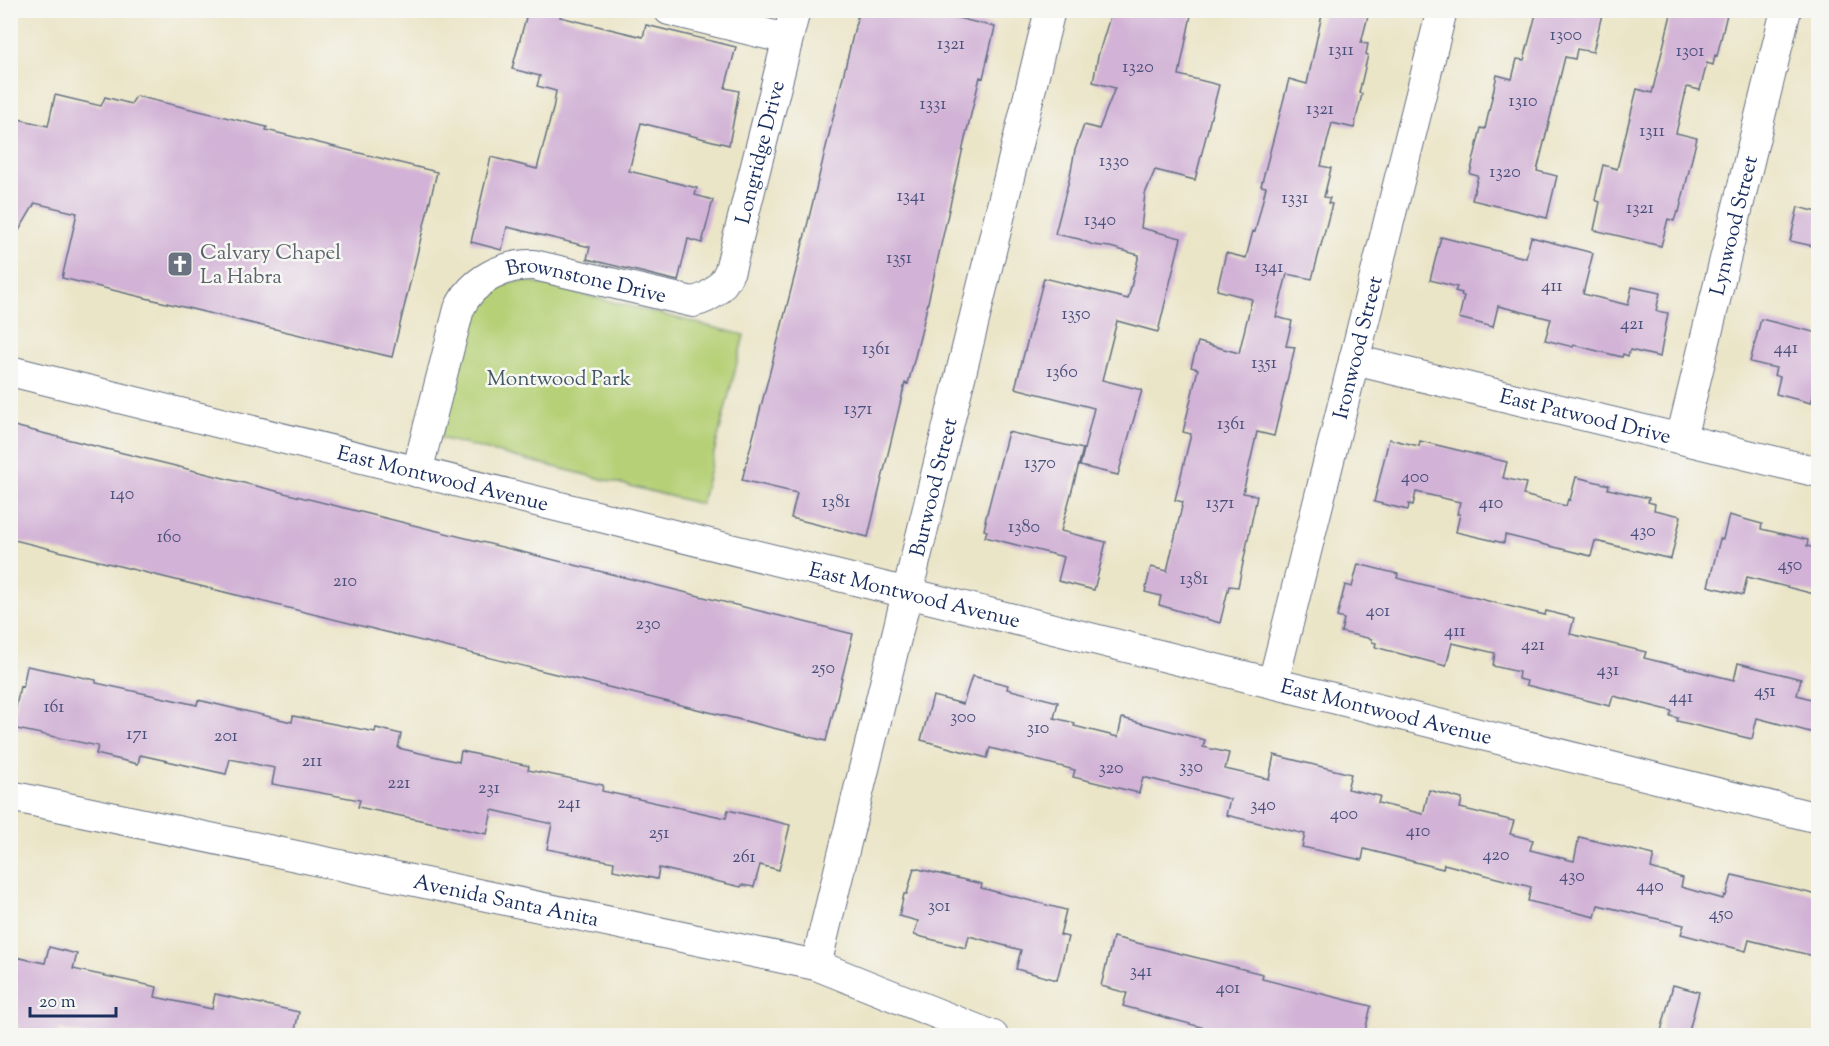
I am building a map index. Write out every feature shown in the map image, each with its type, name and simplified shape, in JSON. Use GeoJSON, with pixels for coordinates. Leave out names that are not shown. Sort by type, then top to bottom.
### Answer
{"type":"FeatureCollection","features":[{"type":"Feature","properties":{"kind":"street"},"geometry":{"type":"LineString","coordinates":[[669,10],[788,39]]}},
{"type":"Feature","properties":{"kind":"street","name":"Longridge Drive"},"geometry":{"type":"LineString","coordinates":[[716,291],[730,270],[795,10]]}},
{"type":"Feature","properties":{"kind":"street","name":"Burwood Street"},"geometry":{"type":"LineString","coordinates":[[816,965],[1050,10]]}},
{"type":"Feature","properties":{"kind":"street","name":"Ironwood Street"},"geometry":{"type":"LineString","coordinates":[[1273,683],[1442,10]]}},
{"type":"Feature","properties":{"kind":"street","name":"Lynwood Street"},"geometry":{"type":"LineString","coordinates":[[1681,439],[1786,10]]}},
{"type":"Feature","properties":{"kind":"street","name":"Brownstone Drive"},"geometry":{"type":"LineString","coordinates":[[417,472],[452,333],[463,300],[489,276],[522,264],[686,301],[699,300],[716,291]]}},
{"type":"Feature","properties":{"kind":"street","name":"East Patwood Drive"},"geometry":{"type":"LineString","coordinates":[[1354,360],[1818,472]]}},
{"type":"Feature","properties":{"kind":"street","name":"East Montwood Avenue"},"geometry":{"type":"LineString","coordinates":[[10,371],[1818,818]]}},
{"type":"Feature","properties":{"kind":"street","name":"Avenida Santa Anita"},"geometry":{"type":"LineString","coordinates":[[10,796],[816,965],[993,1035]]}},
{"type":"Feature","properties":{"kind":"green space","name":"Montwood Park"},"geometry":{"type":"Polygon","coordinates":[[[529,281],[744,335],[701,504],[440,438],[473,309],[498,288],[512,282],[529,281]]]}},
{"type":"Feature","properties":{"kind":"building"},"geometry":{"type":"Polygon","coordinates":[[[528,10],[561,10],[560,17],[643,37],[646,25],[736,47],[725,88],[739,91],[729,145],[641,123],[629,171],[697,188],[695,195],[713,200],[702,243],[688,239],[678,281],[587,259],[590,247],[507,227],[502,250],[471,242],[491,157],[537,169],[553,109],[556,91],[537,86],[540,76],[512,69],[528,10]]]}},
{"type":"Feature","properties":{"kind":"building"},"geometry":{"type":"Polygon","coordinates":[[[859,10],[925,10],[995,27],[983,78],[980,77],[921,333],[908,384],[905,383],[868,537],[791,518],[797,493],[742,480],[801,251],[859,10]]]}},
{"type":"Feature","properties":{"kind":"building"},"geometry":{"type":"Polygon","coordinates":[[[1112,10],[1192,10],[1179,75],[1219,85],[1195,180],[1155,170],[1145,194],[1141,228],[1181,238],[1158,332],[1117,321],[1102,380],[1142,390],[1118,475],[1080,466],[1094,408],[1015,388],[1044,278],[1128,299],[1139,255],[1055,234],[1075,150],[1084,125],[1099,129],[1115,88],[1093,82],[1112,10]]]}},
{"type":"Feature","properties":{"kind":"building"},"geometry":{"type":"Polygon","coordinates":[[[1323,10],[1346,10],[1368,16],[1361,43],[1368,44],[1366,54],[1368,55],[1359,93],[1362,94],[1354,128],[1332,123],[1321,166],[1331,168],[1324,197],[1330,198],[1328,203],[1332,204],[1312,279],[1287,274],[1276,317],[1292,321],[1286,346],[1295,347],[1274,436],[1257,432],[1243,493],[1257,496],[1238,587],[1229,586],[1220,623],[1159,605],[1161,596],[1145,592],[1151,567],[1167,571],[1183,502],[1175,500],[1191,434],[1183,432],[1198,369],[1191,367],[1198,342],[1239,353],[1252,299],[1217,290],[1226,253],[1246,258],[1266,187],[1261,186],[1289,79],[1307,84],[1323,10]]]}},
{"type":"Feature","properties":{"kind":"building"},"geometry":{"type":"Polygon","coordinates":[[[1537,10],[1603,10],[1593,52],[1577,49],[1575,59],[1565,57],[1537,171],[1557,176],[1547,218],[1472,200],[1478,176],[1470,174],[1481,128],[1485,129],[1497,75],[1512,79],[1517,59],[1524,60],[1537,10]]]}},
{"type":"Feature","properties":{"kind":"building"},"geometry":{"type":"Polygon","coordinates":[[[1672,10],[1728,10],[1717,56],[1715,55],[1713,65],[1707,63],[1700,90],[1687,87],[1676,133],[1697,138],[1679,212],[1674,221],[1668,219],[1661,246],[1594,230],[1600,202],[1595,200],[1603,165],[1617,169],[1637,89],[1652,93],[1672,10]]]}},
{"type":"Feature","properties":{"kind":"building"},"geometry":{"type":"Polygon","coordinates":[[[55,95],[101,106],[105,97],[131,104],[136,96],[267,127],[266,130],[437,172],[392,357],[62,278],[77,213],[35,203],[10,246],[10,117],[48,126],[55,95]]]}},
{"type":"Feature","properties":{"kind":"building"},"geometry":{"type":"Polygon","coordinates":[[[1798,207],[1818,212],[1818,247],[1790,241],[1798,207]]]}},
{"type":"Feature","properties":{"kind":"building"},"geometry":{"type":"Polygon","coordinates":[[[1441,237],[1526,258],[1531,237],[1593,253],[1583,294],[1628,305],[1632,287],[1660,293],[1656,311],[1668,313],[1660,357],[1630,350],[1628,356],[1623,354],[1622,357],[1545,340],[1551,319],[1498,306],[1493,327],[1459,318],[1464,296],[1461,295],[1462,293],[1455,291],[1457,287],[1430,280],[1441,237]]]}},
{"type":"Feature","properties":{"kind":"building"},"geometry":{"type":"Polygon","coordinates":[[[1761,319],[1818,333],[1818,376],[1811,403],[1776,394],[1780,377],[1774,375],[1776,368],[1750,362],[1761,319]]]}},
{"type":"Feature","properties":{"kind":"building"},"geometry":{"type":"Polygon","coordinates":[[[10,425],[853,634],[826,741],[10,539],[10,425]]]}},
{"type":"Feature","properties":{"kind":"building"},"geometry":{"type":"Polygon","coordinates":[[[1008,432],[1083,449],[1061,531],[1106,542],[1094,590],[1058,581],[1064,557],[985,537],[987,531],[984,530],[985,521],[1008,432]]]}},
{"type":"Feature","properties":{"kind":"building"},"geometry":{"type":"Polygon","coordinates":[[[1389,439],[1419,446],[1420,441],[1507,462],[1503,478],[1526,483],[1523,495],[1566,506],[1568,499],[1570,500],[1576,477],[1609,485],[1608,489],[1649,498],[1648,502],[1655,504],[1654,510],[1681,516],[1671,559],[1595,541],[1591,556],[1505,535],[1504,543],[1456,532],[1460,502],[1416,492],[1413,505],[1409,504],[1408,510],[1374,502],[1389,439]]]}},
{"type":"Feature","properties":{"kind":"building"},"geometry":{"type":"Polygon","coordinates":[[[1729,515],[1762,524],[1761,529],[1808,540],[1807,546],[1818,549],[1818,595],[1747,577],[1743,595],[1708,586],[1720,539],[1723,539],[1729,515]]]}},
{"type":"Feature","properties":{"kind":"building"},"geometry":{"type":"Polygon","coordinates":[[[1358,564],[1398,574],[1397,578],[1496,603],[1545,615],[1546,611],[1574,618],[1570,634],[1646,652],[1644,658],[1734,680],[1738,663],[1801,679],[1797,695],[1818,701],[1818,734],[1757,718],[1752,739],[1677,721],[1678,718],[1670,716],[1672,711],[1613,696],[1610,706],[1526,685],[1527,681],[1518,679],[1519,672],[1493,666],[1495,653],[1452,643],[1446,666],[1375,647],[1376,643],[1372,642],[1372,639],[1341,632],[1344,619],[1337,617],[1345,585],[1352,587],[1358,564]]]}},
{"type":"Feature","properties":{"kind":"building"},"geometry":{"type":"Polygon","coordinates":[[[27,666],[197,705],[198,700],[292,722],[293,716],[375,732],[376,728],[401,734],[398,748],[459,762],[461,751],[529,766],[528,770],[603,785],[602,791],[726,818],[728,810],[790,825],[779,870],[760,865],[754,887],[742,885],[741,887],[659,868],[657,879],[613,870],[614,862],[547,849],[552,824],[492,810],[487,834],[358,807],[360,800],[272,784],[275,768],[230,759],[226,774],[140,755],[138,764],[96,754],[98,746],[12,728],[20,686],[23,687],[27,666]]]}},
{"type":"Feature","properties":{"kind":"building"},"geometry":{"type":"Polygon","coordinates":[[[972,676],[1008,685],[1007,689],[1058,702],[1054,718],[1075,723],[1074,726],[1118,737],[1122,718],[1205,740],[1203,747],[1229,753],[1225,769],[1269,779],[1274,755],[1351,774],[1347,789],[1380,796],[1378,803],[1423,814],[1429,790],[1462,799],[1460,808],[1514,821],[1510,834],[1533,840],[1530,850],[1574,861],[1579,837],[1654,855],[1651,868],[1683,878],[1681,887],[1723,899],[1732,875],[1818,895],[1818,957],[1749,940],[1746,951],[1681,934],[1684,925],[1598,905],[1595,917],[1528,901],[1531,887],[1444,864],[1443,869],[1364,849],[1362,860],[1302,847],[1305,834],[1226,815],[1230,799],[1143,777],[1139,793],[1073,777],[1075,770],[990,748],[987,758],[921,740],[933,696],[963,704],[972,676]]]}},
{"type":"Feature","properties":{"kind":"building"},"geometry":{"type":"Polygon","coordinates":[[[914,868],[982,884],[981,888],[1066,910],[1060,935],[1068,937],[1057,980],[1016,969],[1021,950],[969,936],[966,948],[914,935],[918,921],[899,916],[914,868]]]}},
{"type":"Feature","properties":{"kind":"building"},"geometry":{"type":"Polygon","coordinates":[[[1113,937],[1263,974],[1262,979],[1371,1006],[1364,1035],[1214,1035],[1215,1032],[1205,1030],[1205,1028],[1123,1006],[1127,993],[1101,986],[1113,937]]]}},
{"type":"Feature","properties":{"kind":"building"},"geometry":{"type":"Polygon","coordinates":[[[49,947],[77,954],[73,969],[157,987],[155,997],[212,1009],[215,994],[299,1012],[294,1035],[89,1035],[60,1029],[58,1035],[17,1035],[19,1025],[10,1023],[10,956],[45,963],[49,947]]]}},
{"type":"Feature","properties":{"kind":"building"},"geometry":{"type":"Polygon","coordinates":[[[1673,985],[1699,992],[1688,1035],[1660,1035],[1673,985]]]}},
{"type":"Feature","properties":{"kind":"place","name":"Calvary Chapel La Habra"},"geometry":{"type":"Point","coordinates":[180,264]}}]}
